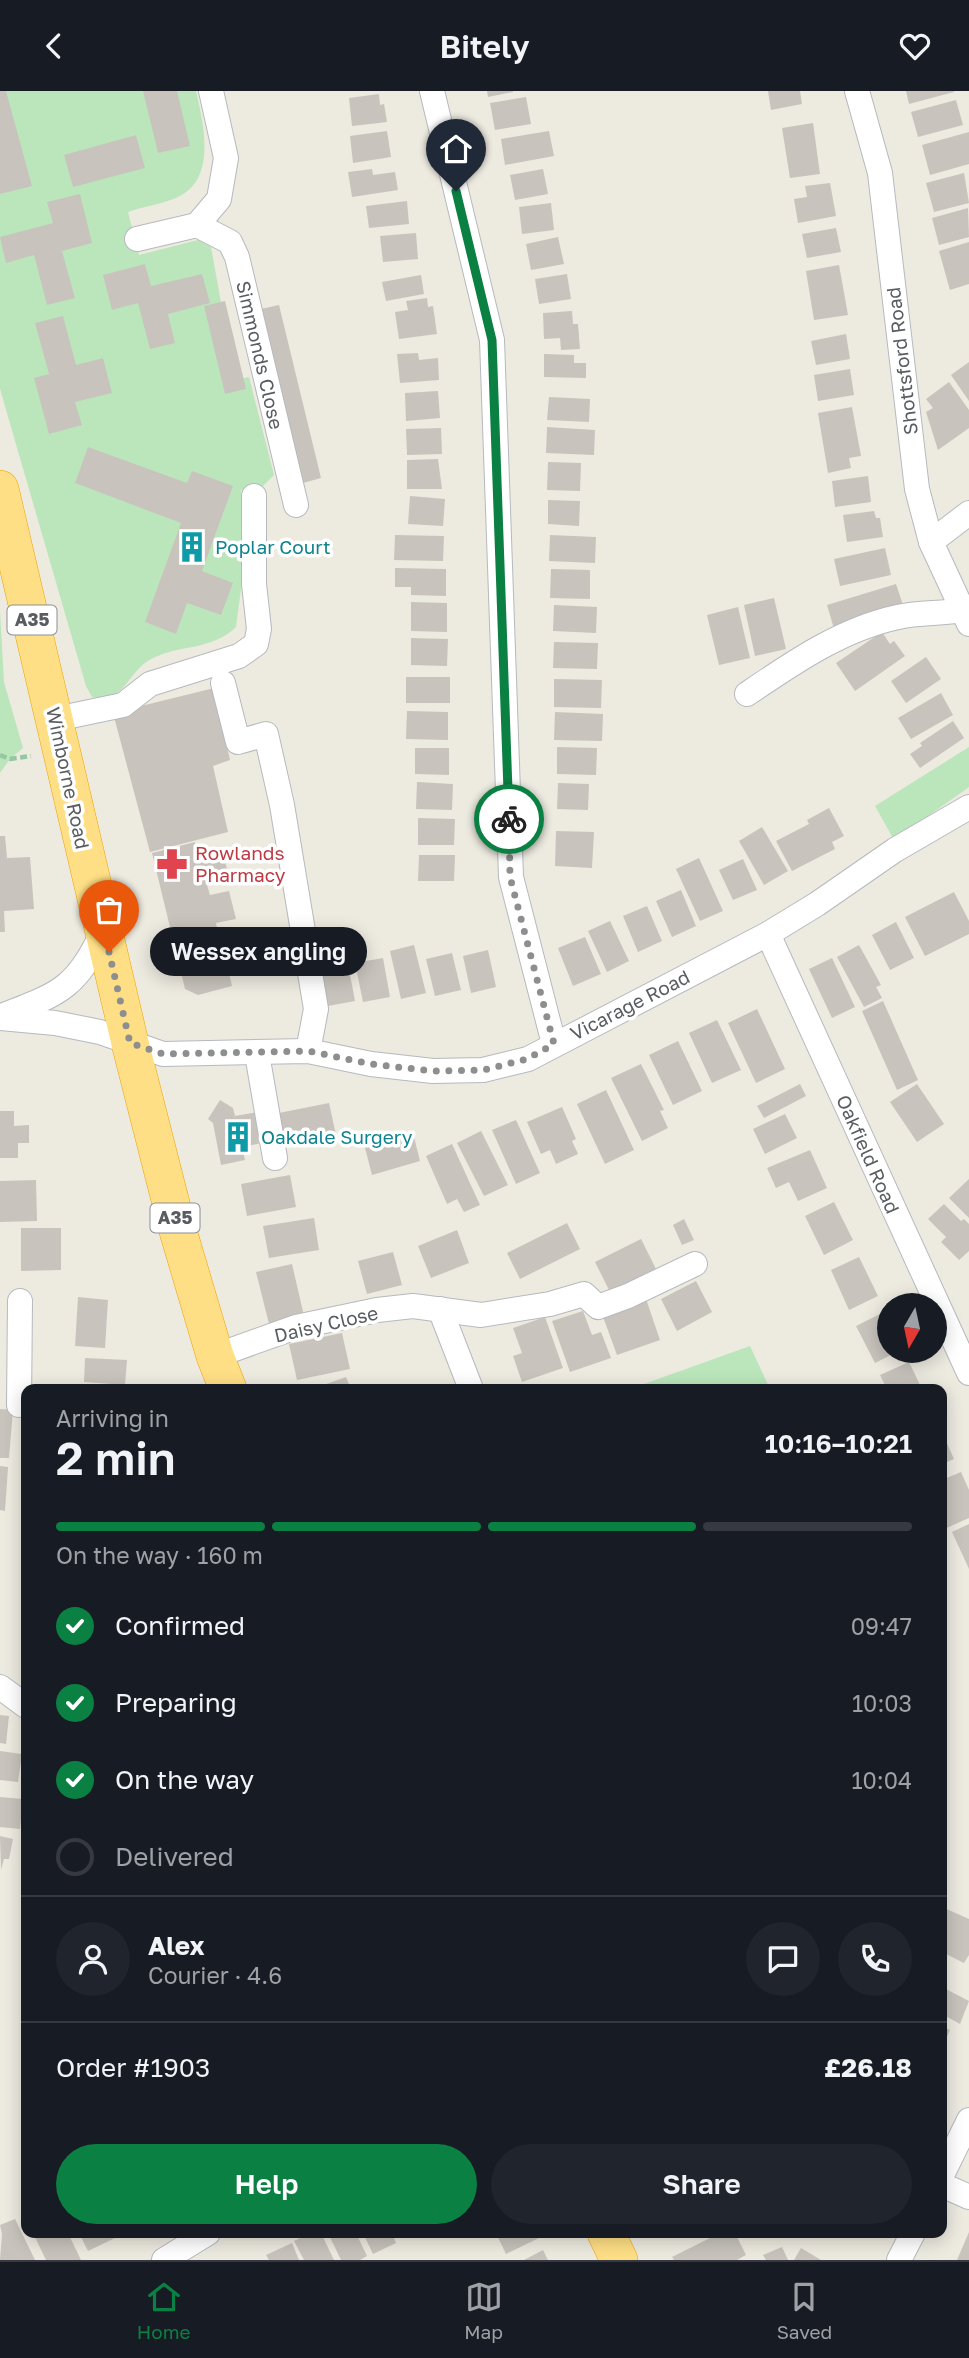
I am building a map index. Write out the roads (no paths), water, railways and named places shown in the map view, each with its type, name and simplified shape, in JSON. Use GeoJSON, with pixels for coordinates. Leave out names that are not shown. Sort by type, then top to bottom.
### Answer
{"type":"FeatureCollection","features":[{"type":"Feature","properties":{"kind":"highway","name":"Wimborne Road"},"geometry":{"type":"LineString","coordinates":[[0,489],[130,1043],[175,1219],[215,1356],[226,1384]]}},
{"type":"Feature","properties":{"kind":"highway"},"geometry":{"type":"LineString","coordinates":[[608,2238],[619,2260]]}},
{"type":"Feature","properties":{"kind":"street"},"geometry":{"type":"LineString","coordinates":[[137,239],[197,225],[219,199],[226,157],[211,91]]}},
{"type":"Feature","properties":{"kind":"street"},"geometry":{"type":"LineString","coordinates":[[432,91],[492,340],[510,877],[554,1044]]}},
{"type":"Feature","properties":{"kind":"street","name":"Shottsford Road"},"geometry":{"type":"LineString","coordinates":[[857,91],[880,173],[918,489],[931,542],[966,617]]}},
{"type":"Feature","properties":{"kind":"street","name":"Simmonds Close"},"geometry":{"type":"LineString","coordinates":[[197,225],[230,242],[237,257],[296,505]]}},
{"type":"Feature","properties":{"kind":"street"},"geometry":{"type":"LineString","coordinates":[[56,719],[122,705],[150,684],[239,656],[256,644],[259,629],[254,584],[254,496]]}},
{"type":"Feature","properties":{"kind":"street"},"geometry":{"type":"LineString","coordinates":[[931,542],[969,513]]}},
{"type":"Feature","properties":{"kind":"street"},"geometry":{"type":"LineString","coordinates":[[747,694],[793,662],[856,631],[902,616],[966,617]]}},
{"type":"Feature","properties":{"kind":"street"},"geometry":{"type":"LineString","coordinates":[[223,683],[238,742],[266,734],[282,805],[316,1009],[308,1051]]}},
{"type":"Feature","properties":{"kind":"street","name":"Vicarage Road"},"geometry":{"type":"LineString","coordinates":[[0,1017],[55,1023],[100,1032],[163,1054],[308,1051],[371,1064],[433,1071],[484,1070],[527,1059],[768,934],[895,850],[969,807]]}},
{"type":"Feature","properties":{"kind":"street"},"geometry":{"type":"LineString","coordinates":[[0,1017],[65,988],[82,972],[104,929]]}},
{"type":"Feature","properties":{"kind":"street","name":"Oakfield Road"},"geometry":{"type":"LineString","coordinates":[[768,934],[961,1332],[969,1374]]}},
{"type":"Feature","properties":{"kind":"street"},"geometry":{"type":"LineString","coordinates":[[257,1054],[275,1158]]}},
{"type":"Feature","properties":{"kind":"street","name":"Daisy Close"},"geometry":{"type":"LineString","coordinates":[[215,1356],[296,1327],[413,1306],[481,1315],[550,1304],[584,1294],[598,1307],[695,1264]]}},
{"type":"Feature","properties":{"kind":"street"},"geometry":{"type":"LineString","coordinates":[[15,1405],[20,1301]]}},
{"type":"Feature","properties":{"kind":"street"},"geometry":{"type":"LineString","coordinates":[[440,1309],[469,1384]]}},
{"type":"Feature","properties":{"kind":"street"},"geometry":{"type":"LineString","coordinates":[[0,1687],[21,1702]]}},
{"type":"Feature","properties":{"kind":"street"},"geometry":{"type":"LineString","coordinates":[[947,2165],[969,2120]]}},
{"type":"Feature","properties":{"kind":"street"},"geometry":{"type":"LineString","coordinates":[[947,2187],[969,2197]]}},
{"type":"Feature","properties":{"kind":"street"},"geometry":{"type":"LineString","coordinates":[[164,2260],[200,2238]]}},
{"type":"Feature","properties":{"kind":"street"},"geometry":{"type":"LineString","coordinates":[[899,2260],[910,2238]]}},
{"type":"Feature","properties":{"kind":"place","name":"Poplar Court"},"geometry":{"type":"Point","coordinates":[192,547]}},
{"type":"Feature","properties":{"kind":"place","name":"Rowlands Pharmacy"},"geometry":{"type":"Point","coordinates":[172,864]}},
{"type":"Feature","properties":{"kind":"place","name":"Wessex angling"},"geometry":{"type":"Point","coordinates":[109,952]}},
{"type":"Feature","properties":{"kind":"place","name":"Oakdale Surgery"},"geometry":{"type":"Point","coordinates":[238,1137]}}]}
